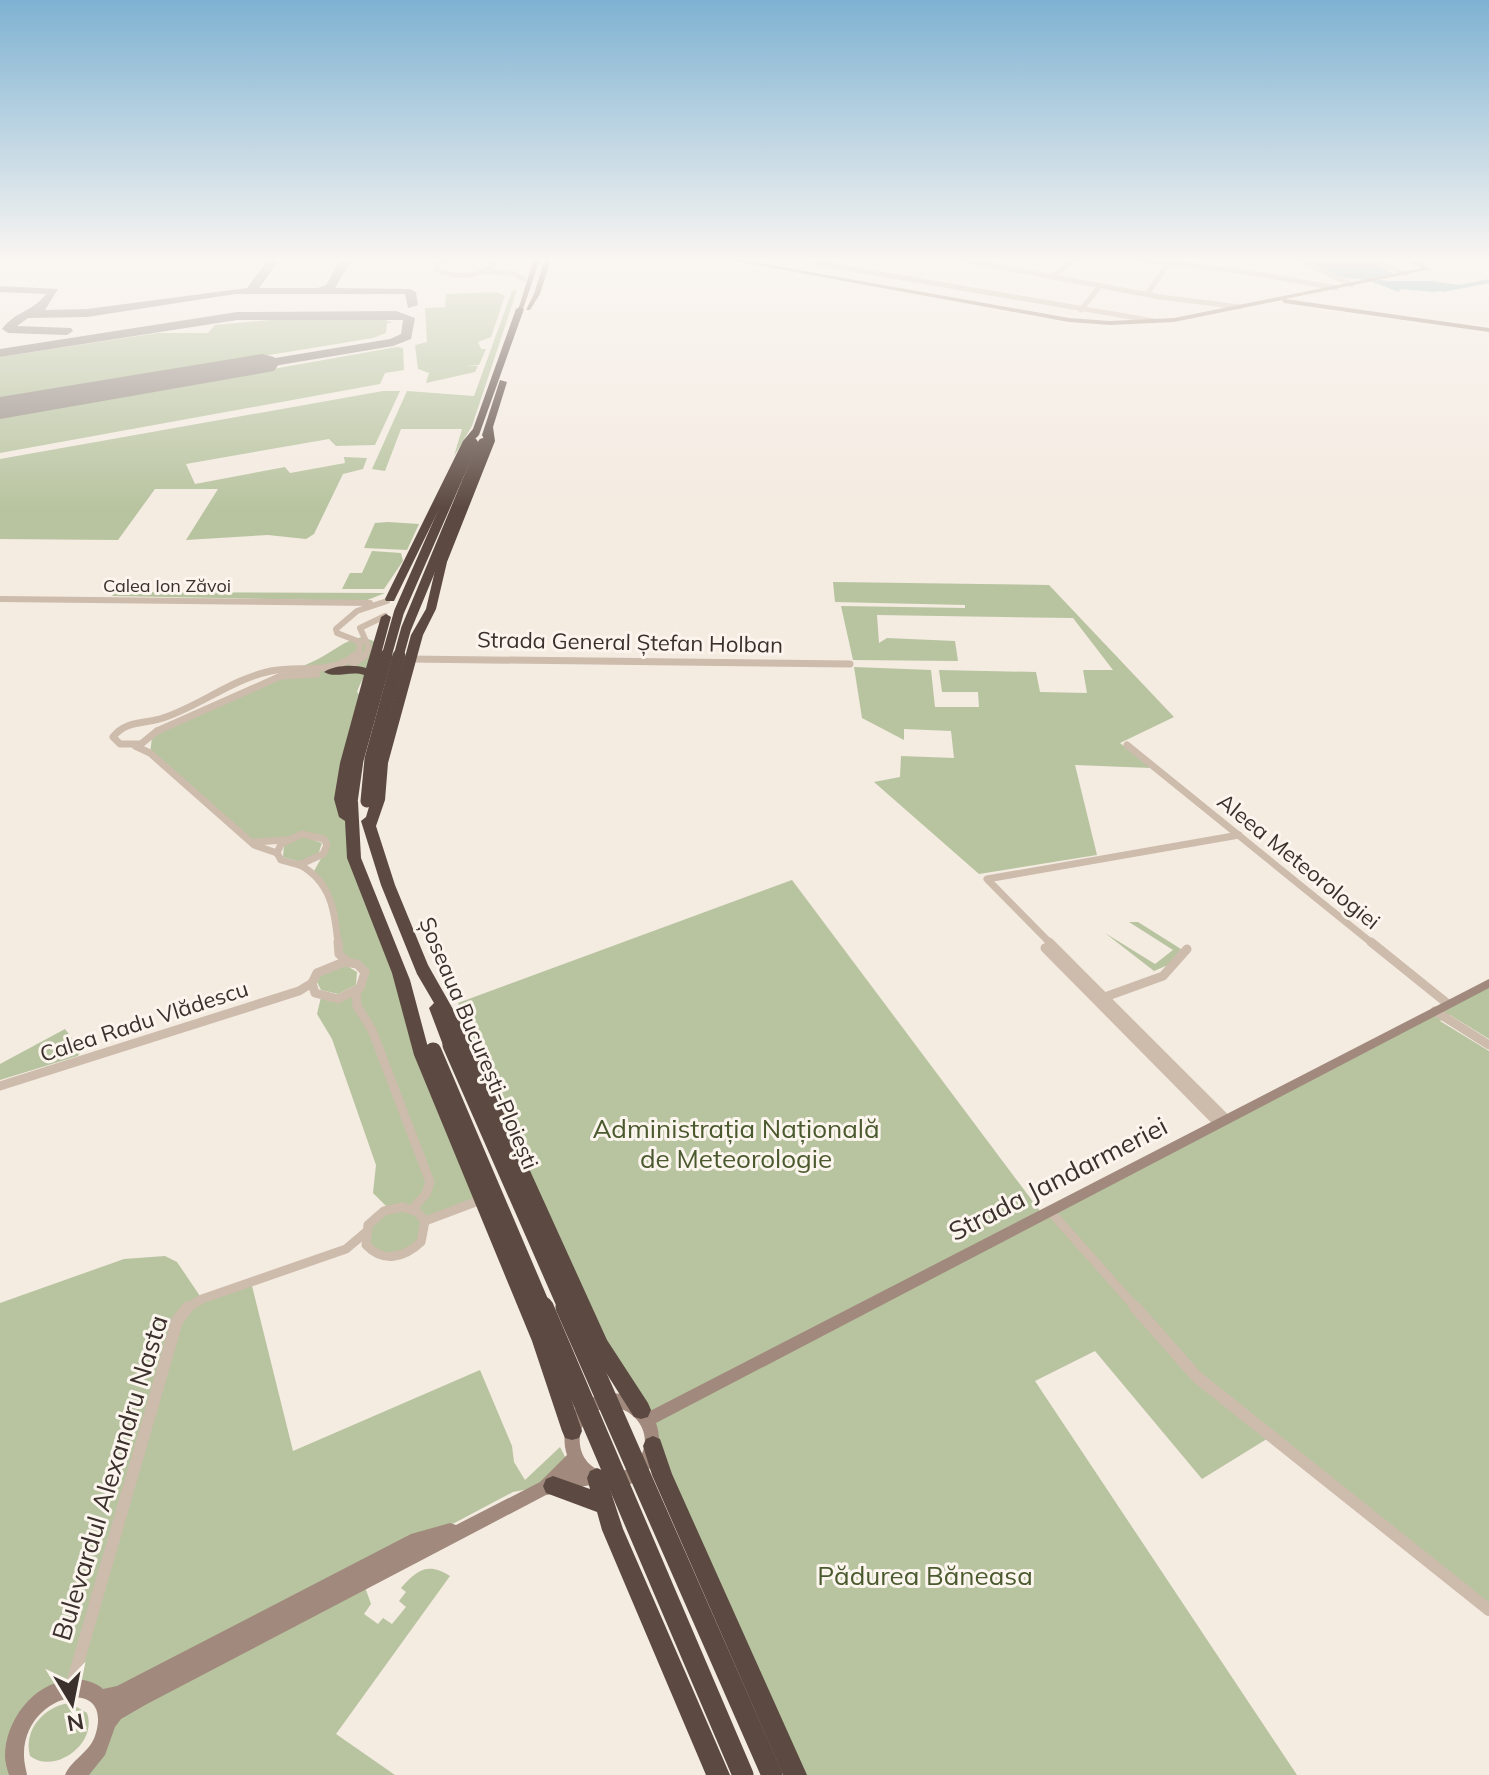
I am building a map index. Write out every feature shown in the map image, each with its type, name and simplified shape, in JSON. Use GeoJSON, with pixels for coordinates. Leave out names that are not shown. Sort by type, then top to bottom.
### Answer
{"type":"FeatureCollection","features":[{"type":"Feature","properties":{"kind":"highway","name":"Șoseaua București-Ploiești"},"geometry":{"type":"LineString","coordinates":[[513,342],[478,443],[409,621],[371,759],[367,801],[369,828],[421,966],[442,1048],[743,1775]]}},
{"type":"Feature","properties":{"kind":"highway"},"geometry":{"type":"LineString","coordinates":[[351,829],[343,809],[342,787],[371,674],[381,609],[468,441],[483,428],[490,441],[442,562],[410,659],[369,828]]}},
{"type":"Feature","properties":{"kind":"highway","name":"Șoseaua București-Ploiești"},"geometry":{"type":"LineString","coordinates":[[478,443],[399,612],[357,760],[351,802],[351,829],[357,868],[399,974],[442,1048],[772,1775]]}},
{"type":"Feature","properties":{"kind":"highway"},"geometry":{"type":"LineString","coordinates":[[384,601],[414,595],[429,608]]}},
{"type":"Feature","properties":{"kind":"highway"},"geometry":{"type":"LineString","coordinates":[[381,619],[407,620],[429,608]]}},
{"type":"Feature","properties":{"kind":"highway"},"geometry":{"type":"LineString","coordinates":[[330,672],[353,669],[371,674]]}},
{"type":"Feature","properties":{"kind":"highway"},"geometry":{"type":"LineString","coordinates":[[421,966],[463,1041],[609,1364],[645,1415]]}},
{"type":"Feature","properties":{"kind":"highway"},"geometry":{"type":"LineString","coordinates":[[399,974],[422,1055],[542,1341],[572,1431]]}},
{"type":"Feature","properties":{"kind":"highway"},"geometry":{"type":"LineString","coordinates":[[653,1446],[662,1475],[795,1775]]}},
{"type":"Feature","properties":{"kind":"highway"},"geometry":{"type":"LineString","coordinates":[[596,1478],[718,1775]]}},
{"type":"Feature","properties":{"kind":"highway"},"geometry":{"type":"LineString","coordinates":[[548,1487],[605,1505]]}},
{"type":"Feature","properties":{"kind":"street","name":"Calea Ion Zăvoi"},"geometry":{"type":"LineString","coordinates":[[0,599],[384,601]]}},
{"type":"Feature","properties":{"kind":"street"},"geometry":{"type":"LineString","coordinates":[[339,954],[317,973],[312,983],[315,993],[329,999],[356,992],[365,981],[365,972],[339,954],[333,905],[314,871],[286,863],[277,853],[248,840],[150,753],[134,745],[120,744],[114,735],[127,725],[147,722],[265,672],[325,667],[351,659],[359,652],[360,642],[336,631],[351,615],[384,601]]}},
{"type":"Feature","properties":{"kind":"street"},"geometry":{"type":"LineString","coordinates":[[334,602],[351,615],[381,619]]}},
{"type":"Feature","properties":{"kind":"street"},"geometry":{"type":"LineString","coordinates":[[134,745],[281,676],[330,672],[353,664],[366,654],[368,642],[360,628],[381,619]]}},
{"type":"Feature","properties":{"kind":"street","name":"Strada General Ștefan Holban"},"geometry":{"type":"LineString","coordinates":[[410,659],[850,664]]}},
{"type":"Feature","properties":{"kind":"street"},"geometry":{"type":"LineString","coordinates":[[147,722],[155,734],[150,753]]}},
{"type":"Feature","properties":{"kind":"street","name":"Aleea Meteorologiei"},"geometry":{"type":"LineString","coordinates":[[1127,745],[1489,1045]]}},
{"type":"Feature","properties":{"kind":"street"},"geometry":{"type":"LineString","coordinates":[[248,840],[266,843],[302,834],[319,836],[327,845],[314,871]]}},
{"type":"Feature","properties":{"kind":"street"},"geometry":{"type":"LineString","coordinates":[[1222,1121],[1105,997],[990,886],[987,877],[1239,835]]}},
{"type":"Feature","properties":{"kind":"street"},"geometry":{"type":"LineString","coordinates":[[277,853],[286,840]]}},
{"type":"Feature","properties":{"kind":"street"},"geometry":{"type":"LineString","coordinates":[[299,865],[320,857]]}},
{"type":"Feature","properties":{"kind":"street"},"geometry":{"type":"LineString","coordinates":[[1045,948],[1222,1121]]}},
{"type":"Feature","properties":{"kind":"street"},"geometry":{"type":"LineString","coordinates":[[1105,997],[1163,976],[1180,963],[1187,949]]}},
{"type":"Feature","properties":{"kind":"street"},"geometry":{"type":"LineString","coordinates":[[328,965],[348,962]]}},
{"type":"Feature","properties":{"kind":"street","name":"Calea Radu Vlădescu"},"geometry":{"type":"LineString","coordinates":[[0,1086],[299,991],[312,983]]}},
{"type":"Feature","properties":{"kind":"street","name":"Strada Jandarmeriei"},"geometry":{"type":"LineString","coordinates":[[645,1415],[1050,1211],[1489,983]]}},
{"type":"Feature","properties":{"kind":"street","name":"Calea Radu Vlădescu"},"geometry":{"type":"LineString","coordinates":[[299,991],[315,993]]}},
{"type":"Feature","properties":{"kind":"street"},"geometry":{"type":"LineString","coordinates":[[356,992],[357,1006],[372,1030],[430,1182],[426,1194],[412,1209],[384,1211],[372,1220],[365,1233],[371,1252],[387,1258],[410,1252],[425,1234],[425,1221],[412,1209]]}},
{"type":"Feature","properties":{"kind":"street"},"geometry":{"type":"LineString","coordinates":[[342,998],[357,1006]]}},
{"type":"Feature","properties":{"kind":"street"},"geometry":{"type":"LineString","coordinates":[[425,1221],[481,1200]]}},
{"type":"Feature","properties":{"kind":"street"},"geometry":{"type":"LineString","coordinates":[[1050,1211],[1197,1377],[1489,1610]]}},
{"type":"Feature","properties":{"kind":"street","name":"Bulevardul Alexandru Nasta"},"geometry":{"type":"LineString","coordinates":[[71,1687],[177,1321],[196,1301],[346,1249],[365,1233]]}},
{"type":"Feature","properties":{"kind":"street","name":"Bulevardul Alexandru Nasta"},"geometry":{"type":"LineString","coordinates":[[346,1249],[371,1252]]}},
{"type":"Feature","properties":{"kind":"street"},"geometry":{"type":"LineString","coordinates":[[74,1775],[97,1752],[107,1723],[125,1706],[548,1487],[596,1478],[611,1480],[638,1469],[653,1446],[645,1415],[620,1401],[608,1402],[586,1412],[572,1431],[574,1459],[596,1478]]}},
{"type":"Feature","properties":{"kind":"street"},"geometry":{"type":"LineString","coordinates":[[548,1487],[574,1459]]}},
{"type":"Feature","properties":{"kind":"street"},"geometry":{"type":"LineString","coordinates":[[101,1699],[119,1695],[417,1540],[473,1524]]}},
{"type":"Feature","properties":{"kind":"street"},"geometry":{"type":"LineString","coordinates":[[18,1775],[5,1758],[17,1727],[28,1711],[53,1692],[71,1687],[85,1688],[101,1699],[107,1723]]}},
{"type":"Feature","properties":{"kind":"green space"},"geometry":{"type":"Polygon","coordinates":[[[100,342],[350,342],[0,399],[0,357],[100,342]]]}},
{"type":"Feature","properties":{"kind":"green space"},"geometry":{"type":"Polygon","coordinates":[[[478,342],[481,349],[486,349],[479,365],[466,365],[478,366],[475,372],[426,383],[429,373],[418,369],[415,345],[478,342]]]}},
{"type":"Feature","properties":{"kind":"green space"},"geometry":{"type":"Polygon","coordinates":[[[494,342],[500,342],[472,426],[454,456],[462,429],[401,429],[385,471],[372,469],[407,391],[474,396],[494,342]]]}},
{"type":"Feature","properties":{"kind":"green space"},"geometry":{"type":"Polygon","coordinates":[[[403,348],[404,370],[385,373],[380,384],[0,453],[0,417],[403,348]]]}},
{"type":"Feature","properties":{"kind":"green space"},"geometry":{"type":"Polygon","coordinates":[[[383,391],[400,391],[375,445],[336,446],[329,439],[186,464],[195,484],[285,467],[290,473],[345,463],[344,457],[367,458],[363,469],[343,474],[314,534],[306,539],[268,535],[186,540],[218,489],[155,489],[118,540],[0,539],[0,459],[383,391]]]}},
{"type":"Feature","properties":{"kind":"green space"},"geometry":{"type":"Polygon","coordinates":[[[375,523],[419,524],[407,550],[364,548],[375,523]]]}},
{"type":"Feature","properties":{"kind":"green space"},"geometry":{"type":"Polygon","coordinates":[[[372,551],[401,553],[403,561],[384,589],[342,589],[350,573],[362,573],[372,551]]]}},
{"type":"Feature","properties":{"kind":"green space"},"geometry":{"type":"Polygon","coordinates":[[[833,582],[1049,585],[1174,717],[1120,743],[1151,768],[1075,765],[1097,855],[979,874],[874,782],[900,777],[901,756],[954,758],[951,731],[904,729],[904,740],[862,718],[854,667],[931,670],[935,707],[979,707],[978,692],[942,692],[939,670],[1036,672],[1040,692],[1087,693],[1083,670],[1113,670],[1073,618],[877,615],[879,643],[887,638],[955,641],[958,661],[853,660],[841,606],[965,608],[965,605],[835,602],[833,582]]]}},
{"type":"Feature","properties":{"kind":"green space"},"geometry":{"type":"Polygon","coordinates":[[[115,592],[385,593],[365,601],[112,596],[115,592]]]}},
{"type":"Feature","properties":{"kind":"green space"},"geometry":{"type":"Polygon","coordinates":[[[363,637],[381,644],[357,692],[364,700],[343,809],[481,1200],[425,1221],[426,1227],[410,1252],[376,1255],[365,1233],[389,1209],[373,1193],[376,1165],[332,1039],[317,1014],[321,997],[351,994],[365,972],[344,962],[327,891],[314,871],[327,848],[319,836],[248,840],[150,753],[152,738],[190,715],[363,637]]]}},
{"type":"Feature","properties":{"kind":"green space"},"geometry":{"type":"Polygon","coordinates":[[[302,836],[322,843],[318,855],[300,862],[283,857],[284,845],[302,836]]]}},
{"type":"Feature","properties":{"kind":"green space","name":"Pădurea Băneasa"},"geometry":{"type":"Polygon","coordinates":[[[792,880],[1043,1215],[1489,982],[1489,1039],[1450,1015],[1440,1021],[1489,1051],[1489,1610],[1270,1437],[1202,1479],[1095,1351],[1035,1381],[1297,1775],[795,1775],[653,1446],[600,1346],[458,1003],[792,880]]]}},
{"type":"Feature","properties":{"kind":"green space"},"geometry":{"type":"Polygon","coordinates":[[[1129,922],[1138,922],[1181,949],[1168,965],[1154,971],[1105,933],[1155,964],[1173,950],[1129,922]]]}},
{"type":"Feature","properties":{"kind":"green space"},"geometry":{"type":"Polygon","coordinates":[[[347,966],[357,972],[356,985],[338,994],[321,990],[317,982],[322,974],[347,966]]]}},
{"type":"Feature","properties":{"kind":"green space"},"geometry":{"type":"Polygon","coordinates":[[[65,1029],[81,1050],[78,1056],[0,1080],[0,1064],[65,1029]]]}},
{"type":"Feature","properties":{"kind":"green space"},"geometry":{"type":"Polygon","coordinates":[[[165,1256],[177,1262],[202,1299],[251,1282],[293,1451],[480,1370],[512,1446],[514,1462],[525,1480],[560,1447],[577,1480],[513,1492],[360,1573],[371,1604],[364,1614],[378,1624],[383,1618],[392,1624],[406,1607],[399,1601],[406,1592],[401,1588],[418,1573],[435,1569],[450,1576],[336,1734],[395,1775],[74,1775],[107,1723],[85,1688],[28,1711],[18,1775],[0,1775],[0,1303],[124,1259],[165,1256]]]}},
{"type":"Feature","properties":{"kind":"green space"},"geometry":{"type":"Polygon","coordinates":[[[70,1703],[87,1713],[89,1725],[80,1745],[72,1753],[51,1762],[30,1756],[30,1737],[38,1721],[52,1709],[70,1703]]]}},
{"type":"Feature","properties":{"kind":"taxiway"},"geometry":{"type":"LineString","coordinates":[[0,353],[72,342]]}},
{"type":"Feature","properties":{"kind":"taxiway"},"geometry":{"type":"LineString","coordinates":[[262,364],[393,342]]}},
{"type":"Feature","properties":{"kind":"runway"},"geometry":{"type":"LineString","coordinates":[[0,408],[262,364]]}},
{"type":"Feature","properties":{"kind":"park label","name":"Administrația Națională de Meteorologie"},"geometry":{"type":"Point","coordinates":[736,1144]}}]}
